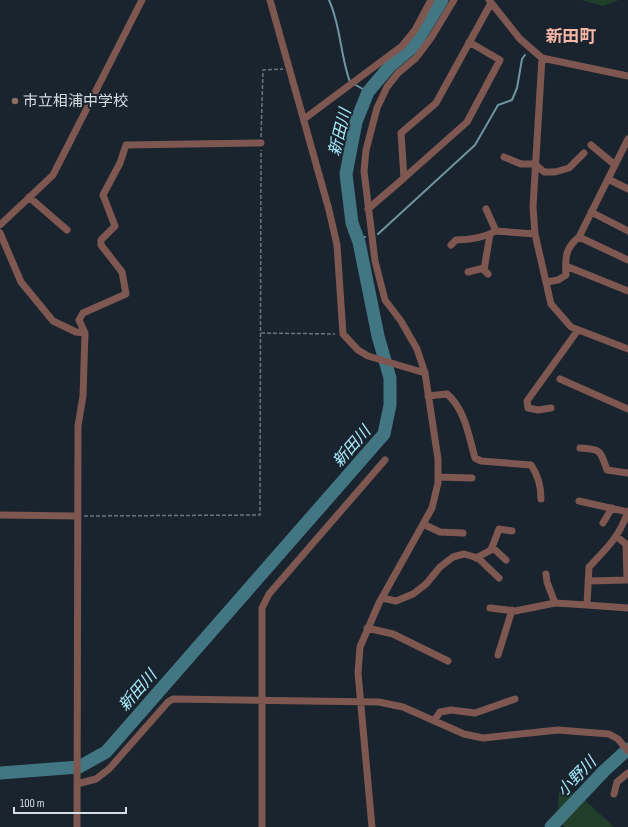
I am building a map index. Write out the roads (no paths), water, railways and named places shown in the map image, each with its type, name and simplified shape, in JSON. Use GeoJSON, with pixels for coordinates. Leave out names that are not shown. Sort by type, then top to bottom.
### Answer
{"type":"FeatureCollection","features":[{"type":"Feature","properties":{"kind":"street"},"geometry":{"type":"LineString","coordinates":[[0,224],[53,175],[142,0]]}},
{"type":"Feature","properties":{"kind":"street"},"geometry":{"type":"LineString","coordinates":[[270,0],[330,210],[337,245],[343,334],[358,350],[368,356],[424,373]]}},
{"type":"Feature","properties":{"kind":"street"},"geometry":{"type":"LineString","coordinates":[[304,119],[402,46],[415,30],[431,0]]}},
{"type":"Feature","properties":{"kind":"street"},"geometry":{"type":"LineString","coordinates":[[372,827],[358,674],[360,647],[367,628],[382,598],[432,508],[438,477],[438,459],[424,373],[417,349],[401,322],[384,300],[375,261],[364,186],[364,164],[376,108],[398,73],[416,58],[431,38],[454,0]]}},
{"type":"Feature","properties":{"kind":"street"},"geometry":{"type":"LineString","coordinates":[[404,178],[401,133],[436,103],[490,1],[520,39],[542,58],[628,76]]}},
{"type":"Feature","properties":{"kind":"street"},"geometry":{"type":"LineString","coordinates":[[368,209],[467,122],[500,60],[469,42]]}},
{"type":"Feature","properties":{"kind":"street"},"geometry":{"type":"LineString","coordinates":[[542,58],[533,207],[535,234],[552,304],[560,316],[571,327],[628,349]]}},
{"type":"Feature","properties":{"kind":"street"},"geometry":{"type":"LineString","coordinates":[[77,827],[78,426],[83,396],[85,333],[79,320],[83,313],[126,294],[122,272],[101,245],[101,240],[115,226],[103,195],[120,164],[126,145],[261,143]]}},
{"type":"Feature","properties":{"kind":"street"},"geometry":{"type":"LineString","coordinates":[[546,282],[558,280],[566,275],[565,258],[572,242],[579,236],[627,143]]}},
{"type":"Feature","properties":{"kind":"street"},"geometry":{"type":"LineString","coordinates":[[591,145],[615,165]]}},
{"type":"Feature","properties":{"kind":"street"},"geometry":{"type":"LineString","coordinates":[[504,157],[521,164],[535,164],[544,172],[555,172],[569,168],[584,153]]}},
{"type":"Feature","properties":{"kind":"street"},"geometry":{"type":"LineString","coordinates":[[608,179],[628,189]]}},
{"type":"Feature","properties":{"kind":"street"},"geometry":{"type":"LineString","coordinates":[[29,197],[67,230]]}},
{"type":"Feature","properties":{"kind":"street"},"geometry":{"type":"LineString","coordinates":[[468,272],[486,271],[493,232],[486,209]]}},
{"type":"Feature","properties":{"kind":"street"},"geometry":{"type":"LineString","coordinates":[[591,212],[628,231]]}},
{"type":"Feature","properties":{"kind":"street"},"geometry":{"type":"LineString","coordinates":[[451,241],[484,237],[493,232],[535,234]]}},
{"type":"Feature","properties":{"kind":"street"},"geometry":{"type":"LineString","coordinates":[[0,233],[21,282],[53,321],[76,332],[85,333]]}},
{"type":"Feature","properties":{"kind":"street"},"geometry":{"type":"LineString","coordinates":[[579,236],[628,260]]}},
{"type":"Feature","properties":{"kind":"street"},"geometry":{"type":"LineString","coordinates":[[566,266],[628,291]]}},
{"type":"Feature","properties":{"kind":"street"},"geometry":{"type":"LineString","coordinates":[[551,408],[538,410],[528,408],[527,401],[578,330]]}},
{"type":"Feature","properties":{"kind":"street"},"geometry":{"type":"LineString","coordinates":[[560,380],[628,409]]}},
{"type":"Feature","properties":{"kind":"street"},"geometry":{"type":"LineString","coordinates":[[428,396],[447,394],[454,400],[462,416],[476,458],[481,461],[531,465],[535,471],[541,488],[541,499]]}},
{"type":"Feature","properties":{"kind":"street"},"geometry":{"type":"LineString","coordinates":[[580,448],[596,449],[601,452],[608,470],[628,473]]}},
{"type":"Feature","properties":{"kind":"street"},"geometry":{"type":"LineString","coordinates":[[262,827],[262,608],[270,594],[385,460]]}},
{"type":"Feature","properties":{"kind":"street"},"geometry":{"type":"LineString","coordinates":[[438,477],[472,478]]}},
{"type":"Feature","properties":{"kind":"street"},"geometry":{"type":"LineString","coordinates":[[579,501],[628,512],[624,525],[617,537],[589,567],[587,605]]}},
{"type":"Feature","properties":{"kind":"street"},"geometry":{"type":"LineString","coordinates":[[603,523],[612,508]]}},
{"type":"Feature","properties":{"kind":"street"},"geometry":{"type":"LineString","coordinates":[[0,515],[77,516]]}},
{"type":"Feature","properties":{"kind":"street"},"geometry":{"type":"LineString","coordinates":[[423,524],[440,532],[463,533]]}},
{"type":"Feature","properties":{"kind":"street"},"geometry":{"type":"LineString","coordinates":[[476,558],[490,550],[499,529],[512,531]]}},
{"type":"Feature","properties":{"kind":"street"},"geometry":{"type":"LineString","coordinates":[[588,581],[626,580],[626,544],[617,537]]}},
{"type":"Feature","properties":{"kind":"street"},"geometry":{"type":"LineString","coordinates":[[492,547],[506,560]]}},
{"type":"Feature","properties":{"kind":"street"},"geometry":{"type":"LineString","coordinates":[[382,598],[396,601],[413,594],[426,584],[440,566],[453,557],[464,554],[476,558],[499,578]]}},
{"type":"Feature","properties":{"kind":"street"},"geometry":{"type":"LineString","coordinates":[[546,574],[547,582],[555,602]]}},
{"type":"Feature","properties":{"kind":"street"},"geometry":{"type":"LineString","coordinates":[[490,608],[512,610],[555,602],[628,608]]}},
{"type":"Feature","properties":{"kind":"street"},"geometry":{"type":"LineString","coordinates":[[498,655],[512,610]]}},
{"type":"Feature","properties":{"kind":"street"},"geometry":{"type":"LineString","coordinates":[[367,628],[392,634],[436,652],[448,661]]}},
{"type":"Feature","properties":{"kind":"street"},"geometry":{"type":"LineString","coordinates":[[77,784],[96,779],[109,769],[168,702],[173,699],[379,702],[403,707],[464,734],[483,738],[558,730],[609,734],[618,739],[628,750]]}},
{"type":"Feature","properties":{"kind":"street"},"geometry":{"type":"LineString","coordinates":[[434,721],[440,712],[452,710],[475,713],[515,699]]}},
{"type":"Feature","properties":{"kind":"street"},"geometry":{"type":"LineString","coordinates":[[614,794],[617,782],[628,773]]}},
{"type":"Feature","properties":{"kind":"waterway"},"geometry":{"type":"LineString","coordinates":[[329,0],[336,20],[344,61],[350,82]]}},
{"type":"Feature","properties":{"kind":"waterway","name":"新田川"},"geometry":{"type":"LineString","coordinates":[[0,773],[79,767],[106,752],[384,434],[390,405],[390,378],[378,336],[359,242],[352,223],[346,174],[356,122],[368,92],[390,66],[414,46],[442,0]]}},
{"type":"Feature","properties":{"kind":"waterway"},"geometry":{"type":"LineString","coordinates":[[378,234],[475,145],[498,105],[512,100],[517,88],[522,59],[525,55]]}},
{"type":"Feature","properties":{"kind":"waterway"},"geometry":{"type":"LineString","coordinates":[[354,84],[368,92]]}},
{"type":"Feature","properties":{"kind":"waterway","name":"新田川"},"geometry":{"type":"LineString","coordinates":[[358,238],[365,237]]}},
{"type":"Feature","properties":{"kind":"waterway","name":"小野川"},"geometry":{"type":"LineString","coordinates":[[551,827],[604,771],[628,749]]}},
{"type":"Feature","properties":{"kind":"place","name":"市立相浦中学校"},"geometry":{"type":"Point","coordinates":[15,101]}},
{"type":"Feature","properties":{"kind":"district","name":"新田町"},"geometry":{"type":"Point","coordinates":[571,36]}}]}
